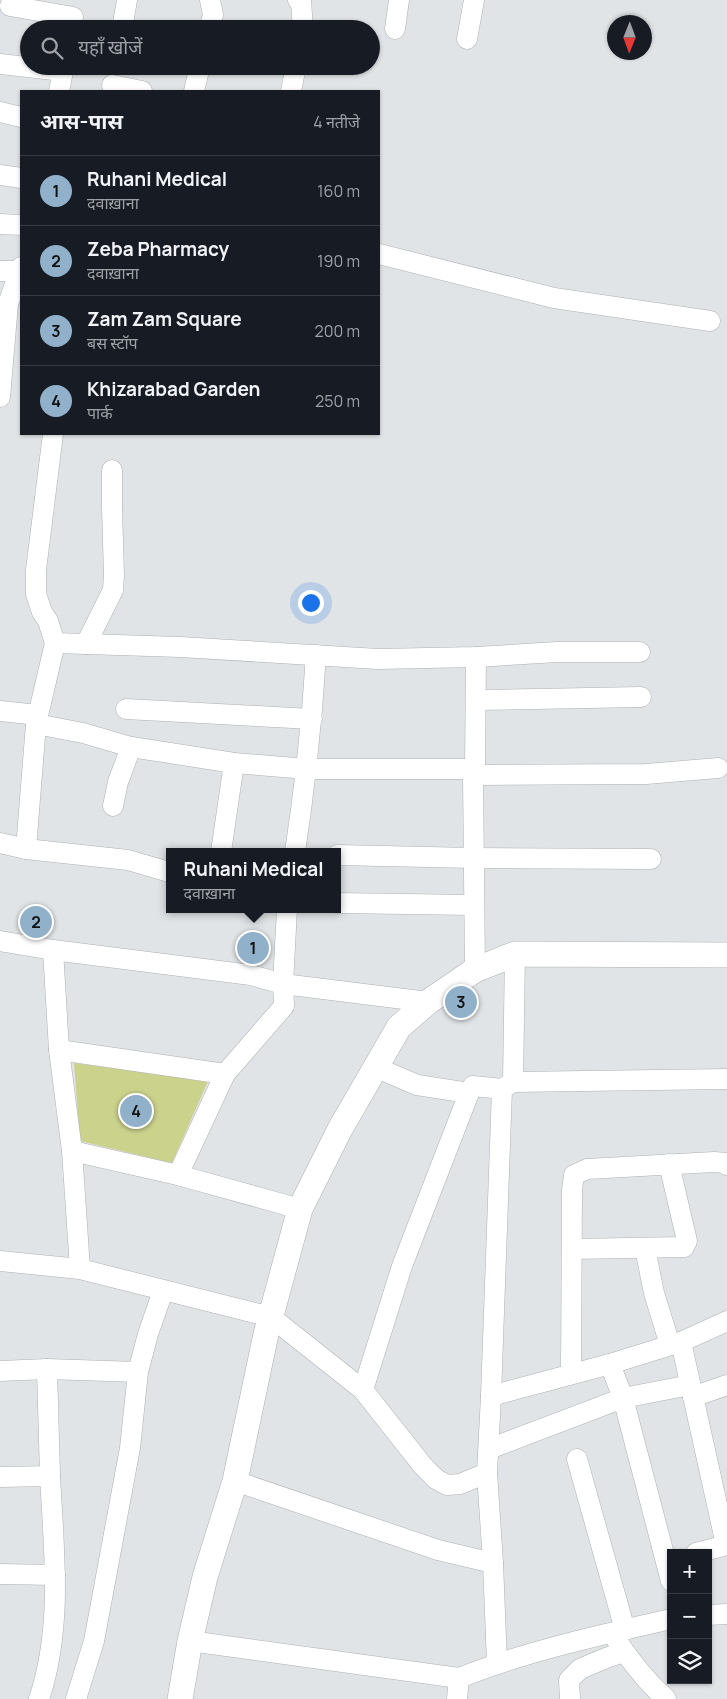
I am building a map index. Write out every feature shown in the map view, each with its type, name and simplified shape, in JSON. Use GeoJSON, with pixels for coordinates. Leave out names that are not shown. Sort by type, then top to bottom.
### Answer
{"type":"FeatureCollection","features":[{"type":"Feature","properties":{"kind":"main road"},"geometry":{"type":"LineString","coordinates":[[180,1699],[190,1641],[205,1577],[235,1481],[271,1317],[300,1208],[340,1129],[399,1027],[428,1002],[475,970],[514,954],[727,955]]}},
{"type":"Feature","properties":{"kind":"street"},"geometry":{"type":"LineString","coordinates":[[123,20],[126,0]]}},
{"type":"Feature","properties":{"kind":"street"},"geometry":{"type":"LineString","coordinates":[[210,0],[213,15],[212,20]]}},
{"type":"Feature","properties":{"kind":"street"},"geometry":{"type":"LineString","coordinates":[[300,0],[302,20]]}},
{"type":"Feature","properties":{"kind":"street"},"geometry":{"type":"LineString","coordinates":[[395,29],[399,0]]}},
{"type":"Feature","properties":{"kind":"street"},"geometry":{"type":"LineString","coordinates":[[467,39],[474,0]]}},
{"type":"Feature","properties":{"kind":"street"},"geometry":{"type":"LineString","coordinates":[[10,6],[73,15]]}},
{"type":"Feature","properties":{"kind":"street"},"geometry":{"type":"LineString","coordinates":[[0,64],[20,66]]}},
{"type":"Feature","properties":{"kind":"street"},"geometry":{"type":"LineString","coordinates":[[59,90],[62,75]]}},
{"type":"Feature","properties":{"kind":"street"},"geometry":{"type":"LineString","coordinates":[[194,90],[198,75]]}},
{"type":"Feature","properties":{"kind":"street"},"geometry":{"type":"LineString","coordinates":[[292,90],[295,75]]}},
{"type":"Feature","properties":{"kind":"street"},"geometry":{"type":"LineString","coordinates":[[113,81],[139,90]]}},
{"type":"Feature","properties":{"kind":"street"},"geometry":{"type":"LineString","coordinates":[[0,112],[20,116]]}},
{"type":"Feature","properties":{"kind":"street"},"geometry":{"type":"LineString","coordinates":[[0,175],[20,178]]}},
{"type":"Feature","properties":{"kind":"street"},"geometry":{"type":"LineString","coordinates":[[0,224],[20,225]]}},
{"type":"Feature","properties":{"kind":"street"},"geometry":{"type":"LineString","coordinates":[[380,254],[554,298],[710,321]]}},
{"type":"Feature","properties":{"kind":"street"},"geometry":{"type":"LineString","coordinates":[[0,397],[8,304],[14,270]]}},
{"type":"Feature","properties":{"kind":"street"},"geometry":{"type":"LineString","coordinates":[[26,849],[37,720],[55,643],[36,594],[36,570],[54,435]]}},
{"type":"Feature","properties":{"kind":"street"},"geometry":{"type":"LineString","coordinates":[[86,644],[113,590],[112,470]]}},
{"type":"Feature","properties":{"kind":"street"},"geometry":{"type":"LineString","coordinates":[[55,643],[180,647],[378,659],[476,657],[557,652],[640,652]]}},
{"type":"Feature","properties":{"kind":"street"},"geometry":{"type":"LineString","coordinates":[[296,848],[307,769],[316,656]]}},
{"type":"Feature","properties":{"kind":"street"},"geometry":{"type":"LineString","coordinates":[[475,970],[473,858],[476,657]]}},
{"type":"Feature","properties":{"kind":"street"},"geometry":{"type":"LineString","coordinates":[[476,700],[641,697]]}},
{"type":"Feature","properties":{"kind":"street"},"geometry":{"type":"LineString","coordinates":[[126,709],[312,719]]}},
{"type":"Feature","properties":{"kind":"street"},"geometry":{"type":"LineString","coordinates":[[0,711],[131,747],[234,763],[307,769],[646,774],[718,768]]}},
{"type":"Feature","properties":{"kind":"street"},"geometry":{"type":"LineString","coordinates":[[113,806],[118,782],[131,747]]}},
{"type":"Feature","properties":{"kind":"street"},"geometry":{"type":"LineString","coordinates":[[222,848],[234,763]]}},
{"type":"Feature","properties":{"kind":"street"},"geometry":{"type":"LineString","coordinates":[[0,843],[26,849],[128,860],[166,871]]}},
{"type":"Feature","properties":{"kind":"street"},"geometry":{"type":"LineString","coordinates":[[341,855],[651,859]]}},
{"type":"Feature","properties":{"kind":"street"},"geometry":{"type":"LineString","coordinates":[[341,903],[473,905]]}},
{"type":"Feature","properties":{"kind":"street"},"geometry":{"type":"LineString","coordinates":[[178,1176],[225,1074],[284,1006],[283,984],[287,913]]}},
{"type":"Feature","properties":{"kind":"street"},"geometry":{"type":"LineString","coordinates":[[0,940],[53,950],[250,975],[283,984],[428,1002]]}},
{"type":"Feature","properties":{"kind":"street"},"geometry":{"type":"LineString","coordinates":[[53,950],[59,1050],[72,1150],[80,1269]]}},
{"type":"Feature","properties":{"kind":"street"},"geometry":{"type":"LineString","coordinates":[[497,1663],[487,1473],[514,954]]}},
{"type":"Feature","properties":{"kind":"street"},"geometry":{"type":"LineString","coordinates":[[59,1050],[225,1074]]}},
{"type":"Feature","properties":{"kind":"street"},"geometry":{"type":"LineString","coordinates":[[375,1067],[417,1086],[469,1093]]}},
{"type":"Feature","properties":{"kind":"street"},"geometry":{"type":"LineString","coordinates":[[363,1390],[402,1266],[469,1093],[474,1086],[727,1079]]}},
{"type":"Feature","properties":{"kind":"street"},"geometry":{"type":"LineString","coordinates":[[72,1150],[300,1208]]}},
{"type":"Feature","properties":{"kind":"street"},"geometry":{"type":"LineString","coordinates":[[571,1373],[572,1190],[574,1175],[587,1169],[714,1162],[726,1163],[727,1165]]}},
{"type":"Feature","properties":{"kind":"street"},"geometry":{"type":"LineString","coordinates":[[572,1249],[684,1247],[687,1244],[669,1164]]}},
{"type":"Feature","properties":{"kind":"street"},"geometry":{"type":"LineString","coordinates":[[645,1248],[654,1293],[675,1343],[692,1391],[720,1482],[727,1545],[712,1549]]}},
{"type":"Feature","properties":{"kind":"street"},"geometry":{"type":"LineString","coordinates":[[0,1261],[80,1269],[271,1317],[363,1390],[423,1466],[436,1479],[446,1484],[460,1484],[487,1473]]}},
{"type":"Feature","properties":{"kind":"street"},"geometry":{"type":"LineString","coordinates":[[76,1699],[94,1641],[130,1448],[138,1372],[148,1334],[163,1291]]}},
{"type":"Feature","properties":{"kind":"street"},"geometry":{"type":"LineString","coordinates":[[492,1396],[571,1373],[610,1364],[675,1343],[727,1321]]}},
{"type":"Feature","properties":{"kind":"street"},"geometry":{"type":"LineString","coordinates":[[610,1364],[623,1398],[667,1556]]}},
{"type":"Feature","properties":{"kind":"street"},"geometry":{"type":"LineString","coordinates":[[0,1371],[46,1369],[138,1372]]}},
{"type":"Feature","properties":{"kind":"street"},"geometry":{"type":"LineString","coordinates":[[39,1699],[47,1676],[53,1640],[55,1575],[46,1369]]}},
{"type":"Feature","properties":{"kind":"street"},"geometry":{"type":"LineString","coordinates":[[489,1449],[623,1398],[692,1391],[727,1385]]}},
{"type":"Feature","properties":{"kind":"street"},"geometry":{"type":"LineString","coordinates":[[577,1459],[624,1652],[666,1699]]}},
{"type":"Feature","properties":{"kind":"street"},"geometry":{"type":"LineString","coordinates":[[0,1477],[50,1476]]}},
{"type":"Feature","properties":{"kind":"street"},"geometry":{"type":"LineString","coordinates":[[235,1481],[438,1550],[493,1563]]}},
{"type":"Feature","properties":{"kind":"street"},"geometry":{"type":"LineString","coordinates":[[0,1574],[55,1575]]}},
{"type":"Feature","properties":{"kind":"street"},"geometry":{"type":"LineString","coordinates":[[712,1615],[727,1614]]}},
{"type":"Feature","properties":{"kind":"street"},"geometry":{"type":"LineString","coordinates":[[190,1641],[459,1678],[497,1663],[667,1620]]}},
{"type":"Feature","properties":{"kind":"street"},"geometry":{"type":"LineString","coordinates":[[570,1699],[569,1680],[580,1669],[624,1652]]}},
{"type":"Feature","properties":{"kind":"street"},"geometry":{"type":"LineString","coordinates":[[457,1699],[459,1678]]}},
{"type":"Feature","properties":{"kind":"green space"},"geometry":{"type":"Polygon","coordinates":[[[74,1063],[208,1081],[172,1163],[80,1141],[74,1063]]]}},
{"type":"Feature","properties":{"kind":"place","name":"Zeba Pharmacy"},"geometry":{"type":"Point","coordinates":[36,922]}},
{"type":"Feature","properties":{"kind":"place","name":"Ruhani Medical"},"geometry":{"type":"Point","coordinates":[253,948]}},
{"type":"Feature","properties":{"kind":"place","name":"Zam Zam Square"},"geometry":{"type":"Point","coordinates":[461,1002]}},
{"type":"Feature","properties":{"kind":"place","name":"Khizarabad Garden"},"geometry":{"type":"Point","coordinates":[136,1111]}}]}
